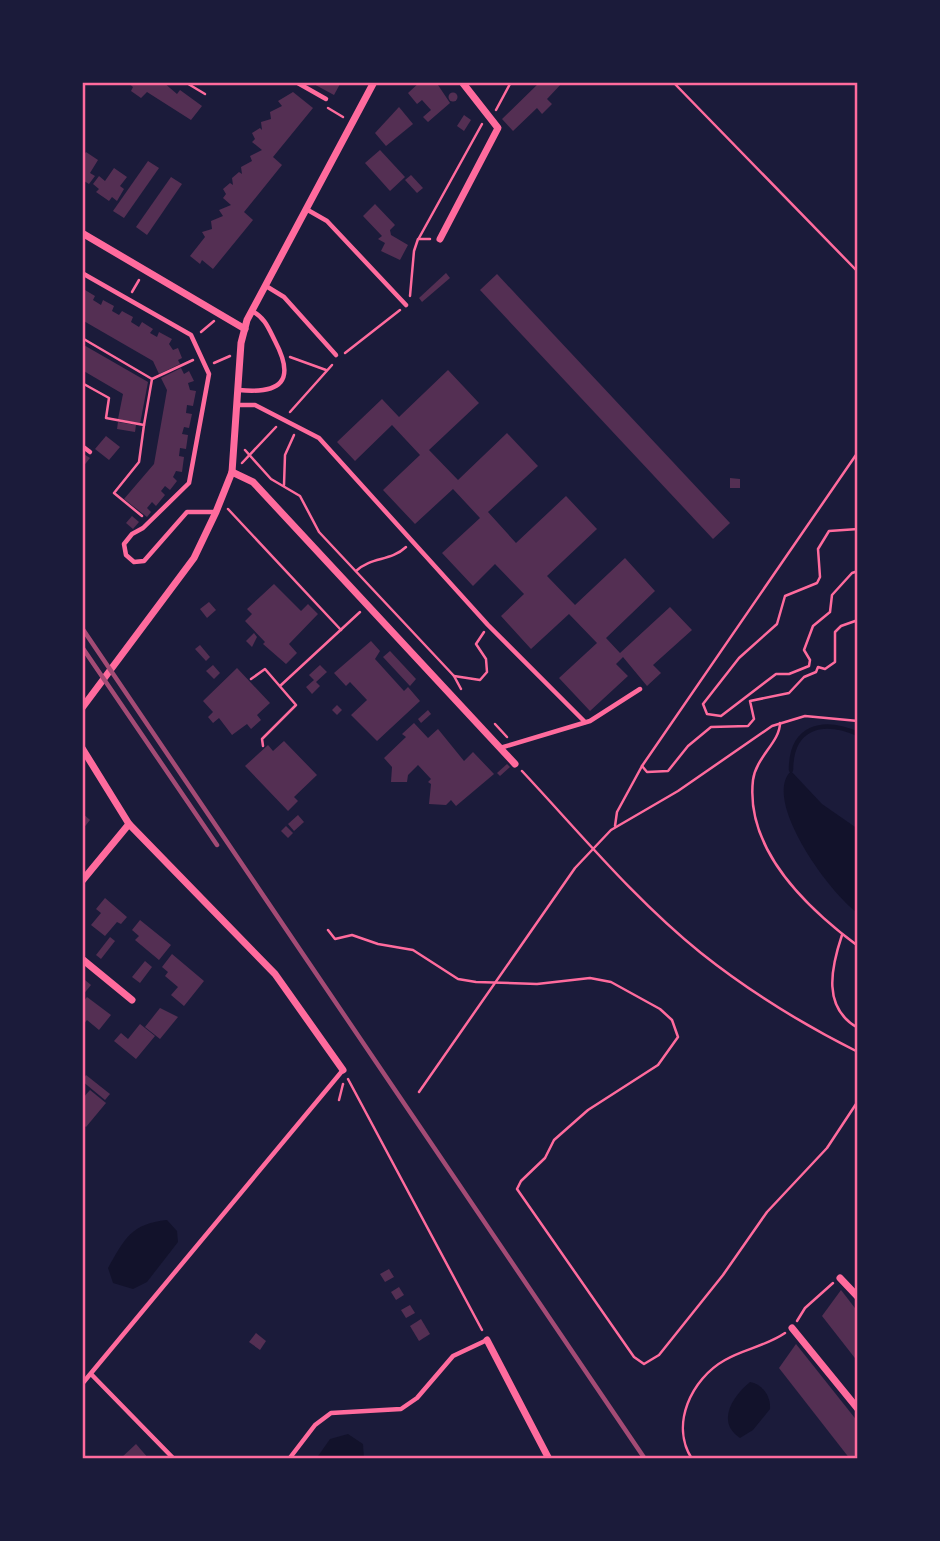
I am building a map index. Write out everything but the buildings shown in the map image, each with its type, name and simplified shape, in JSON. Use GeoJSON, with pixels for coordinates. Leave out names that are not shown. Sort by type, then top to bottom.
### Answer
{"type":"FeatureCollection","features":[{"type":"Feature","properties":{"kind":"street"},"geometry":{"type":"LineString","coordinates":[[82,708],[194,558],[218,508],[232,472],[245,329],[251,311],[374,82]]}},
{"type":"Feature","properties":{"kind":"street"},"geometry":{"type":"LineString","coordinates":[[440,239],[497,134],[492,117],[462,82]]}},
{"type":"Feature","properties":{"kind":"street"},"geometry":{"type":"LineString","coordinates":[[82,233],[245,329]]}},
{"type":"Feature","properties":{"kind":"street"},"geometry":{"type":"LineString","coordinates":[[232,472],[253,482],[516,764]]}},
{"type":"Feature","properties":{"kind":"street"},"geometry":{"type":"LineString","coordinates":[[82,748],[129,824],[275,974],[343,1070]]}},
{"type":"Feature","properties":{"kind":"street"},"geometry":{"type":"LineString","coordinates":[[82,881],[129,824]]}},
{"type":"Feature","properties":{"kind":"street"},"geometry":{"type":"LineString","coordinates":[[82,959],[132,999]]}},
{"type":"Feature","properties":{"kind":"street"},"geometry":{"type":"LineString","coordinates":[[841,1278],[858,1297]]}},
{"type":"Feature","properties":{"kind":"street"},"geometry":{"type":"LineString","coordinates":[[792,1328],[858,1409]]}},
{"type":"Feature","properties":{"kind":"street"},"geometry":{"type":"LineString","coordinates":[[487,1340],[549,1459]]}},
{"type":"Feature","properties":{"kind":"lane"},"geometry":{"type":"LineString","coordinates":[[296,82],[326,99]]}},
{"type":"Feature","properties":{"kind":"lane"},"geometry":{"type":"LineString","coordinates":[[305,209],[327,222],[406,305]]}},
{"type":"Feature","properties":{"kind":"lane"},"geometry":{"type":"LineString","coordinates":[[82,273],[191,335],[209,374],[189,483],[149,522],[132,534],[124,544],[126,555],[134,562],[144,561],[187,512],[218,508]]}},
{"type":"Feature","properties":{"kind":"lane"},"geometry":{"type":"LineString","coordinates":[[265,286],[284,297],[336,355]]}},
{"type":"Feature","properties":{"kind":"lane"},"geometry":{"type":"LineString","coordinates":[[239,390],[262,391],[280,383],[286,367],[263,317],[251,311]]}},
{"type":"Feature","properties":{"kind":"lane"},"geometry":{"type":"LineString","coordinates":[[238,405],[255,405],[319,438],[488,625],[585,722]]}},
{"type":"Feature","properties":{"kind":"lane"},"geometry":{"type":"LineString","coordinates":[[82,446],[90,452]]}},
{"type":"Feature","properties":{"kind":"lane"},"geometry":{"type":"LineString","coordinates":[[499,748],[585,722],[640,689]]}},
{"type":"Feature","properties":{"kind":"lane"},"geometry":{"type":"LineString","coordinates":[[82,1384],[343,1070]]}},
{"type":"Feature","properties":{"kind":"lane"},"geometry":{"type":"LineString","coordinates":[[289,1459],[315,1424],[331,1413],[401,1409],[417,1398],[453,1356],[487,1340]]}},
{"type":"Feature","properties":{"kind":"lane"},"geometry":{"type":"LineString","coordinates":[[91,1374],[174,1459]]}},
{"type":"Feature","properties":{"kind":"path"},"geometry":{"type":"LineString","coordinates":[[185,82],[205,94]]}},
{"type":"Feature","properties":{"kind":"path"},"geometry":{"type":"LineString","coordinates":[[232,472],[250,456],[326,370],[406,305],[411,292],[414,251],[418,239],[479,127],[492,117],[511,82]]}},
{"type":"Feature","properties":{"kind":"path"},"geometry":{"type":"LineString","coordinates":[[673,82],[858,272]]}},
{"type":"Feature","properties":{"kind":"path"},"geometry":{"type":"LineString","coordinates":[[326,99],[327,107],[352,122]]}},
{"type":"Feature","properties":{"kind":"path"},"geometry":{"type":"LineString","coordinates":[[418,239],[440,239]]}},
{"type":"Feature","properties":{"kind":"path"},"geometry":{"type":"LineString","coordinates":[[133,291],[137,284]]}},
{"type":"Feature","properties":{"kind":"path"},"geometry":{"type":"LineString","coordinates":[[200,333],[207,328]]}},
{"type":"Feature","properties":{"kind":"path"},"geometry":{"type":"LineString","coordinates":[[82,338],[152,379]]}},
{"type":"Feature","properties":{"kind":"path"},"geometry":{"type":"LineString","coordinates":[[282,354],[326,370]]}},
{"type":"Feature","properties":{"kind":"path"},"geometry":{"type":"LineString","coordinates":[[152,379],[201,357]]}},
{"type":"Feature","properties":{"kind":"path"},"geometry":{"type":"LineString","coordinates":[[215,363],[224,358]]}},
{"type":"Feature","properties":{"kind":"path"},"geometry":{"type":"LineString","coordinates":[[149,522],[114,493],[139,462],[152,379]]}},
{"type":"Feature","properties":{"kind":"path"},"geometry":{"type":"LineString","coordinates":[[82,383],[109,398],[106,418],[144,425]]}},
{"type":"Feature","properties":{"kind":"path"},"geometry":{"type":"LineString","coordinates":[[284,485],[285,455],[299,426]]}},
{"type":"Feature","properties":{"kind":"path"},"geometry":{"type":"LineString","coordinates":[[235,446],[244,448],[271,479],[300,496],[319,533],[454,676],[464,692]]}},
{"type":"Feature","properties":{"kind":"path"},"geometry":{"type":"LineString","coordinates":[[615,828],[617,812],[642,766],[858,452]]}},
{"type":"Feature","properties":{"kind":"path"},"geometry":{"type":"LineString","coordinates":[[218,508],[231,510],[341,630]]}},
{"type":"Feature","properties":{"kind":"path"},"geometry":{"type":"LineString","coordinates":[[858,529],[830,531],[818,549],[820,577],[817,583],[785,596],[777,624],[740,658],[703,704],[707,714],[721,716],[776,674],[789,674],[809,666],[810,660],[804,650],[808,634],[830,612],[832,595],[852,573],[858,571]]}},
{"type":"Feature","properties":{"kind":"path"},"geometry":{"type":"LineString","coordinates":[[356,571],[370,560],[390,558],[411,542]]}},
{"type":"Feature","properties":{"kind":"path"},"geometry":{"type":"LineString","coordinates":[[280,686],[367,605]]}},
{"type":"Feature","properties":{"kind":"path"},"geometry":{"type":"LineString","coordinates":[[642,766],[647,772],[668,771],[688,746],[710,727],[748,726],[754,719],[750,701],[789,693],[804,677],[816,672],[818,667],[825,668],[835,662],[835,632],[841,626],[858,620]]}},
{"type":"Feature","properties":{"kind":"path"},"geometry":{"type":"LineString","coordinates":[[454,676],[480,680],[487,672],[486,659],[476,645],[488,625]]}},
{"type":"Feature","properties":{"kind":"path"},"geometry":{"type":"LineString","coordinates":[[251,679],[265,669],[296,705],[262,739],[263,746]]}},
{"type":"Feature","properties":{"kind":"path"},"geometry":{"type":"LineString","coordinates":[[419,1092],[575,868],[593,847],[615,828],[678,791],[780,723],[805,716],[858,721]]}},
{"type":"Feature","properties":{"kind":"path"},"geometry":{"type":"LineString","coordinates":[[490,720],[510,745]]}},
{"type":"Feature","properties":{"kind":"path"},"geometry":{"type":"LineString","coordinates":[[780,723],[780,731],[759,760],[753,779],[755,810],[777,865],[816,912],[858,946]]}},
{"type":"Feature","properties":{"kind":"path"},"geometry":{"type":"LineString","coordinates":[[516,764],[648,904],[699,952],[787,1014],[858,1052]]}},
{"type":"Feature","properties":{"kind":"path"},"geometry":{"type":"LineString","coordinates":[[328,930],[335,939],[352,935],[378,944],[413,950],[458,979],[537,984],[590,978],[611,982],[629,989],[673,1020],[678,1033],[658,1065],[588,1110],[554,1140],[545,1158],[521,1181],[517,1189],[634,1357],[644,1364],[659,1355],[723,1275],[767,1212],[827,1148],[858,1101]]}},
{"type":"Feature","properties":{"kind":"path"},"geometry":{"type":"LineString","coordinates":[[842,935],[832,963],[836,1009],[843,1020],[858,1028]]}},
{"type":"Feature","properties":{"kind":"path"},"geometry":{"type":"LineString","coordinates":[[343,1070],[487,1340]]}},
{"type":"Feature","properties":{"kind":"path"},"geometry":{"type":"LineString","coordinates":[[692,1459],[685,1447],[682,1429],[684,1411],[693,1393],[715,1367],[727,1359],[773,1341],[792,1328],[805,1308],[827,1286],[841,1278]]}},
{"type":"Feature","properties":{"kind":"shaded area"},"geometry":{"type":"Polygon","coordinates":[[[791,771],[822,804],[858,829],[858,913],[846,903],[817,868],[792,824],[785,803],[784,785],[791,771]]]}},
{"type":"Feature","properties":{"kind":"shaded area"},"geometry":{"type":"Polygon","coordinates":[[[167,1220],[177,1231],[178,1242],[147,1282],[133,1289],[113,1283],[108,1268],[130,1234],[145,1225],[167,1220]]]}},
{"type":"Feature","properties":{"kind":"shaded area"},"geometry":{"type":"Polygon","coordinates":[[[750,1382],[765,1391],[770,1409],[753,1430],[740,1438],[729,1425],[729,1410],[737,1395],[750,1382]]]}},
{"type":"Feature","properties":{"kind":"shaded area"},"geometry":{"type":"Polygon","coordinates":[[[348,1434],[363,1444],[364,1459],[316,1459],[330,1439],[348,1434]]]}},
{"type":"Feature","properties":{"kind":"waterway"},"geometry":{"type":"LineString","coordinates":[[791,770],[796,744],[811,730],[832,727],[858,734]]}},
{"type":"Feature","properties":{"kind":"railway"},"geometry":{"type":"LineString","coordinates":[[82,628],[645,1459]]}},
{"type":"Feature","properties":{"kind":"railway"},"geometry":{"type":"LineString","coordinates":[[82,647],[217,845]]}}]}
